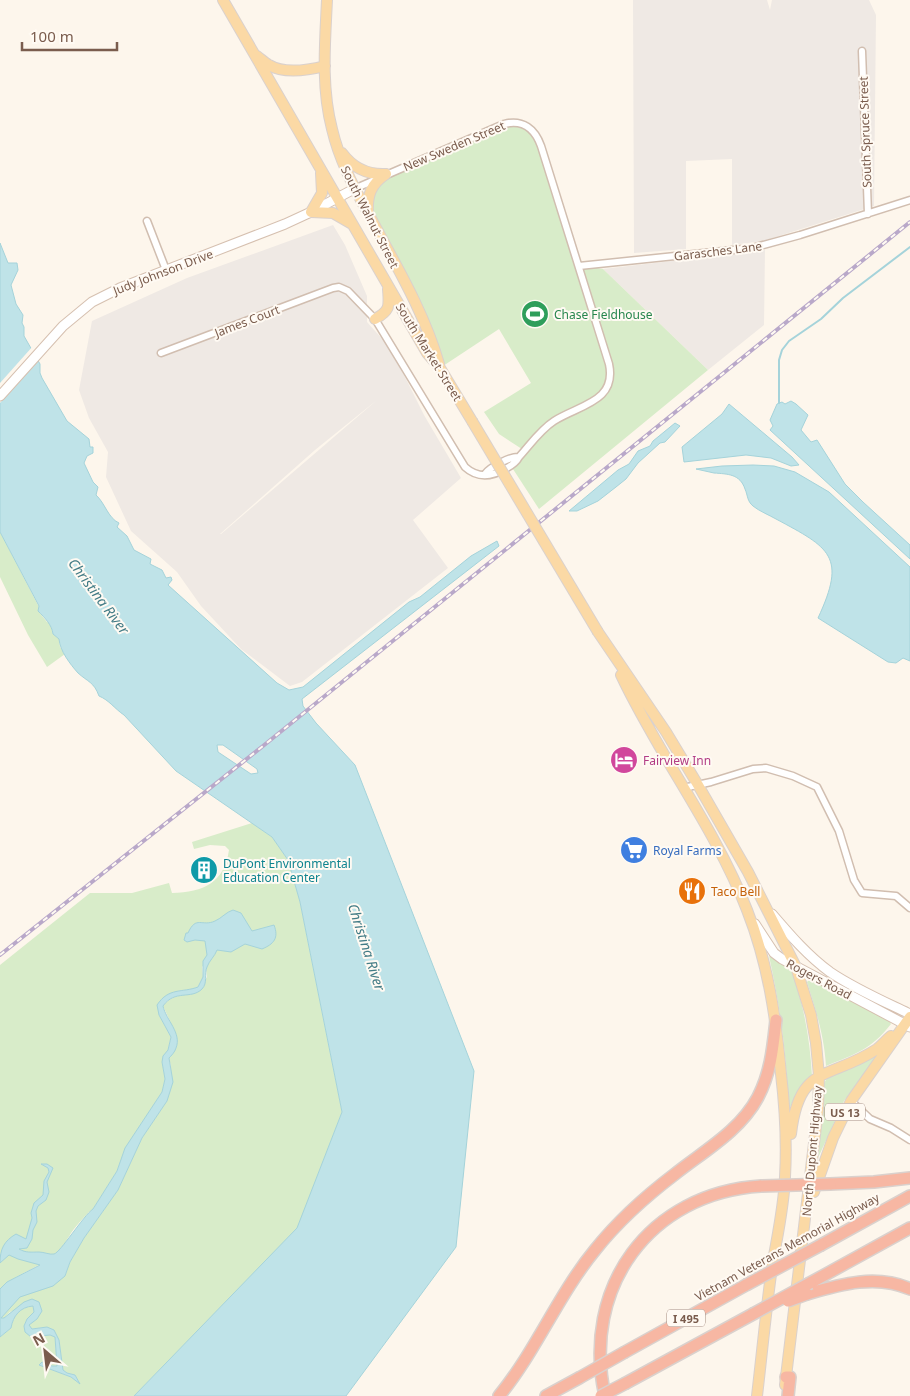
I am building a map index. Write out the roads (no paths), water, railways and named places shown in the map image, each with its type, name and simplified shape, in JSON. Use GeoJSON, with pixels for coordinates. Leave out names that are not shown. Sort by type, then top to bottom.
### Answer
{"type":"FeatureCollection","features":[{"type":"Feature","properties":{"kind":"highway"},"geometry":{"type":"LineString","coordinates":[[499,1396],[516,1374],[564,1292],[604,1239],[648,1195],[727,1134],[748,1112],[757,1098],[769,1069],[776,1020]]}},
{"type":"Feature","properties":{"kind":"highway"},"geometry":{"type":"LineString","coordinates":[[606,1396],[600,1349],[602,1325],[612,1288],[633,1252],[662,1223],[694,1201],[728,1190],[760,1186],[868,1182],[910,1178]]}},
{"type":"Feature","properties":{"kind":"highway","name":"Vietnam Veterans Memorial Highway"},"geometry":{"type":"LineString","coordinates":[[546,1396],[910,1196]]}},
{"type":"Feature","properties":{"kind":"highway","name":"I 495"},"geometry":{"type":"LineString","coordinates":[[602,1396],[910,1228]]}},
{"type":"Feature","properties":{"kind":"highway"},"geometry":{"type":"LineString","coordinates":[[753,1314],[808,1294],[863,1282],[884,1282],[910,1290]]}},
{"type":"Feature","properties":{"kind":"highway"},"geometry":{"type":"LineString","coordinates":[[786,1376],[790,1377],[788,1396]]}},
{"type":"Feature","properties":{"kind":"main road","name":"South Market Street"},"geometry":{"type":"LineString","coordinates":[[223,0],[427,353],[440,368],[598,632],[666,732],[698,785],[768,910],[796,967]]}},
{"type":"Feature","properties":{"kind":"main road","name":"South Walnut Street"},"geometry":{"type":"LineString","coordinates":[[327,0],[325,66],[327,104],[337,146],[354,189],[418,308],[434,347],[440,368]]}},
{"type":"Feature","properties":{"kind":"main road"},"geometry":{"type":"LineString","coordinates":[[252,52],[270,66],[279,69],[294,70],[325,66]]}},
{"type":"Feature","properties":{"kind":"main road"},"geometry":{"type":"LineString","coordinates":[[337,146],[354,166],[371,174],[386,174]]}},
{"type":"Feature","properties":{"kind":"main road"},"geometry":{"type":"LineString","coordinates":[[321,170],[322,192],[312,212],[333,213],[353,224]]}},
{"type":"Feature","properties":{"kind":"main road"},"geometry":{"type":"LineString","coordinates":[[368,214],[370,190],[377,180],[386,174]]}},
{"type":"Feature","properties":{"kind":"main road"},"geometry":{"type":"LineString","coordinates":[[375,319],[384,314],[388,308],[388,285]]}},
{"type":"Feature","properties":{"kind":"main road","name":"South Market Street"},"geometry":{"type":"LineString","coordinates":[[610,650],[639,711],[712,834],[748,911],[766,967],[776,1020]]}},
{"type":"Feature","properties":{"kind":"main road","name":"North Dupont Highway"},"geometry":{"type":"LineString","coordinates":[[784,1396],[807,1212],[818,1110],[819,1076],[811,1015],[796,967]]}},
{"type":"Feature","properties":{"kind":"main road","name":"North Dupont Highway"},"geometry":{"type":"LineString","coordinates":[[757,1396],[785,1178],[785,1114],[776,1020]]}},
{"type":"Feature","properties":{"kind":"main road"},"geometry":{"type":"LineString","coordinates":[[785,1178],[793,1116],[798,1101],[806,1087],[819,1076],[877,1048],[909,1020]]}},
{"type":"Feature","properties":{"kind":"main road","name":"US 13"},"geometry":{"type":"LineString","coordinates":[[807,1212],[833,1138],[850,1101],[909,1020]]}},
{"type":"Feature","properties":{"kind":"street","name":"South Spruce Street"},"geometry":{"type":"LineString","coordinates":[[862,51],[868,214]]}},
{"type":"Feature","properties":{"kind":"street","name":"New Sweden Street"},"geometry":{"type":"LineString","coordinates":[[354,189],[504,124],[515,122],[525,125],[533,131],[539,141],[579,266]]}},
{"type":"Feature","properties":{"kind":"street","name":"Judy Johnson Drive"},"geometry":{"type":"LineString","coordinates":[[0,396],[68,320],[87,305],[114,290],[261,234],[312,212],[354,189]]}},
{"type":"Feature","properties":{"kind":"street","name":"Garasches Lane"},"geometry":{"type":"LineString","coordinates":[[579,266],[752,248],[800,236],[910,200]]}},
{"type":"Feature","properties":{"kind":"street"},"geometry":{"type":"LineString","coordinates":[[147,221],[166,270]]}},
{"type":"Feature","properties":{"kind":"street"},"geometry":{"type":"LineString","coordinates":[[375,319],[465,466],[470,472],[491,476],[517,462],[519,457],[546,426],[596,399],[604,393],[609,384],[611,374],[609,364],[579,266]]}},
{"type":"Feature","properties":{"kind":"street","name":"James Court"},"geometry":{"type":"LineString","coordinates":[[161,353],[333,288],[348,291],[375,319]]}},
{"type":"Feature","properties":{"kind":"street"},"geometry":{"type":"LineString","coordinates":[[683,788],[753,769],[766,768],[785,773],[817,788],[839,831],[854,880],[862,893],[896,896],[910,908]]}},
{"type":"Feature","properties":{"kind":"street","name":"Rogers Road"},"geometry":{"type":"LineString","coordinates":[[768,910],[808,954],[831,972],[909,1020]]}},
{"type":"Feature","properties":{"kind":"street","name":"Rogers Road"},"geometry":{"type":"LineString","coordinates":[[748,911],[774,953],[796,967],[909,1020]]}},
{"type":"Feature","properties":{"kind":"street"},"geometry":{"type":"LineString","coordinates":[[850,1101],[870,1119],[891,1128],[910,1140]]}},
{"type":"Feature","properties":{"kind":"water","name":"Christina River"},"geometry":{"type":"Polygon","coordinates":[[[0,243],[8,263],[17,263],[18,270],[11,285],[16,304],[23,315],[24,336],[40,364],[42,378],[67,421],[89,439],[90,447],[93,447],[93,453],[87,456],[84,463],[93,482],[98,487],[96,495],[112,518],[119,523],[117,527],[127,536],[134,550],[151,559],[150,564],[162,570],[166,578],[171,577],[172,580],[168,585],[277,683],[289,690],[303,687],[409,602],[420,597],[471,556],[497,541],[499,546],[302,699],[303,706],[316,723],[355,765],[474,1071],[456,1247],[346,1396],[134,1396],[297,1228],[342,1112],[300,902],[288,860],[272,837],[176,771],[124,715],[99,696],[93,685],[78,673],[63,653],[59,639],[53,634],[50,625],[38,611],[39,606],[0,532],[0,243]],[[217,745],[218,752],[251,774],[258,773],[257,769],[223,745],[217,745]]]}},
{"type":"Feature","properties":{"kind":"water"},"geometry":{"type":"Polygon","coordinates":[[[791,401],[808,415],[801,430],[811,442],[817,440],[845,484],[910,545],[910,559],[770,430],[773,426],[770,420],[777,404],[782,402],[785,404],[791,401]]]}},
{"type":"Feature","properties":{"kind":"water"},"geometry":{"type":"Polygon","coordinates":[[[729,404],[799,465],[791,466],[771,458],[746,455],[684,462],[682,447],[722,414],[729,404]]]}},
{"type":"Feature","properties":{"kind":"water"},"geometry":{"type":"Polygon","coordinates":[[[675,423],[680,426],[665,442],[660,443],[638,463],[626,479],[598,501],[577,511],[569,511],[618,470],[629,464],[638,451],[650,446],[653,441],[675,423]]]}},
{"type":"Feature","properties":{"kind":"water"},"geometry":{"type":"Polygon","coordinates":[[[753,465],[774,466],[795,472],[829,492],[910,567],[910,661],[903,658],[896,663],[888,662],[818,618],[827,597],[832,567],[828,556],[821,547],[809,538],[753,506],[743,484],[737,478],[696,469],[753,465]]]}},
{"type":"Feature","properties":{"kind":"water"},"geometry":{"type":"Polygon","coordinates":[[[233,910],[241,913],[252,931],[274,925],[276,937],[270,945],[262,949],[245,944],[231,952],[217,950],[207,967],[204,987],[193,994],[173,998],[163,1006],[177,1037],[175,1051],[169,1058],[173,1082],[167,1101],[142,1138],[118,1190],[84,1238],[70,1262],[65,1276],[53,1286],[20,1297],[1,1318],[4,1318],[24,1302],[32,1299],[39,1302],[42,1311],[37,1319],[29,1325],[32,1329],[47,1327],[54,1330],[59,1340],[63,1370],[75,1375],[80,1384],[71,1377],[39,1365],[42,1362],[57,1366],[55,1337],[50,1335],[31,1337],[25,1332],[24,1326],[27,1319],[34,1312],[33,1306],[21,1310],[13,1320],[11,1328],[0,1337],[0,1289],[7,1282],[40,1265],[9,1255],[0,1263],[2,1250],[8,1240],[16,1234],[26,1239],[34,1203],[43,1195],[44,1181],[49,1172],[48,1168],[41,1164],[47,1164],[53,1168],[47,1182],[49,1192],[46,1200],[38,1206],[36,1211],[37,1222],[33,1230],[32,1239],[27,1248],[19,1249],[26,1252],[54,1254],[93,1209],[117,1171],[125,1148],[162,1092],[165,1079],[162,1062],[163,1056],[168,1050],[171,1037],[159,1015],[157,1005],[166,995],[198,987],[203,977],[203,961],[207,955],[205,941],[195,940],[187,942],[184,940],[186,933],[194,924],[215,921],[233,910]]]}},
{"type":"Feature","properties":{"kind":"waterway"},"geometry":{"type":"LineString","coordinates":[[779,403],[779,360],[782,350],[789,341],[821,319],[843,298],[910,247]]}},
{"type":"Feature","properties":{"kind":"railway"},"geometry":{"type":"LineString","coordinates":[[0,955],[263,746],[910,222]]}},
{"type":"Feature","properties":{"kind":"place","name":"Chase Fieldhouse"},"geometry":{"type":"Point","coordinates":[535,314]}},
{"type":"Feature","properties":{"kind":"place","name":"Fairview Inn"},"geometry":{"type":"Point","coordinates":[624,760]}},
{"type":"Feature","properties":{"kind":"place","name":"Royal Farms"},"geometry":{"type":"Point","coordinates":[634,850]}},
{"type":"Feature","properties":{"kind":"place","name":"DuPont Environmental Education Center"},"geometry":{"type":"Point","coordinates":[204,870]}},
{"type":"Feature","properties":{"kind":"place","name":"Taco Bell"},"geometry":{"type":"Point","coordinates":[692,891]}}]}
